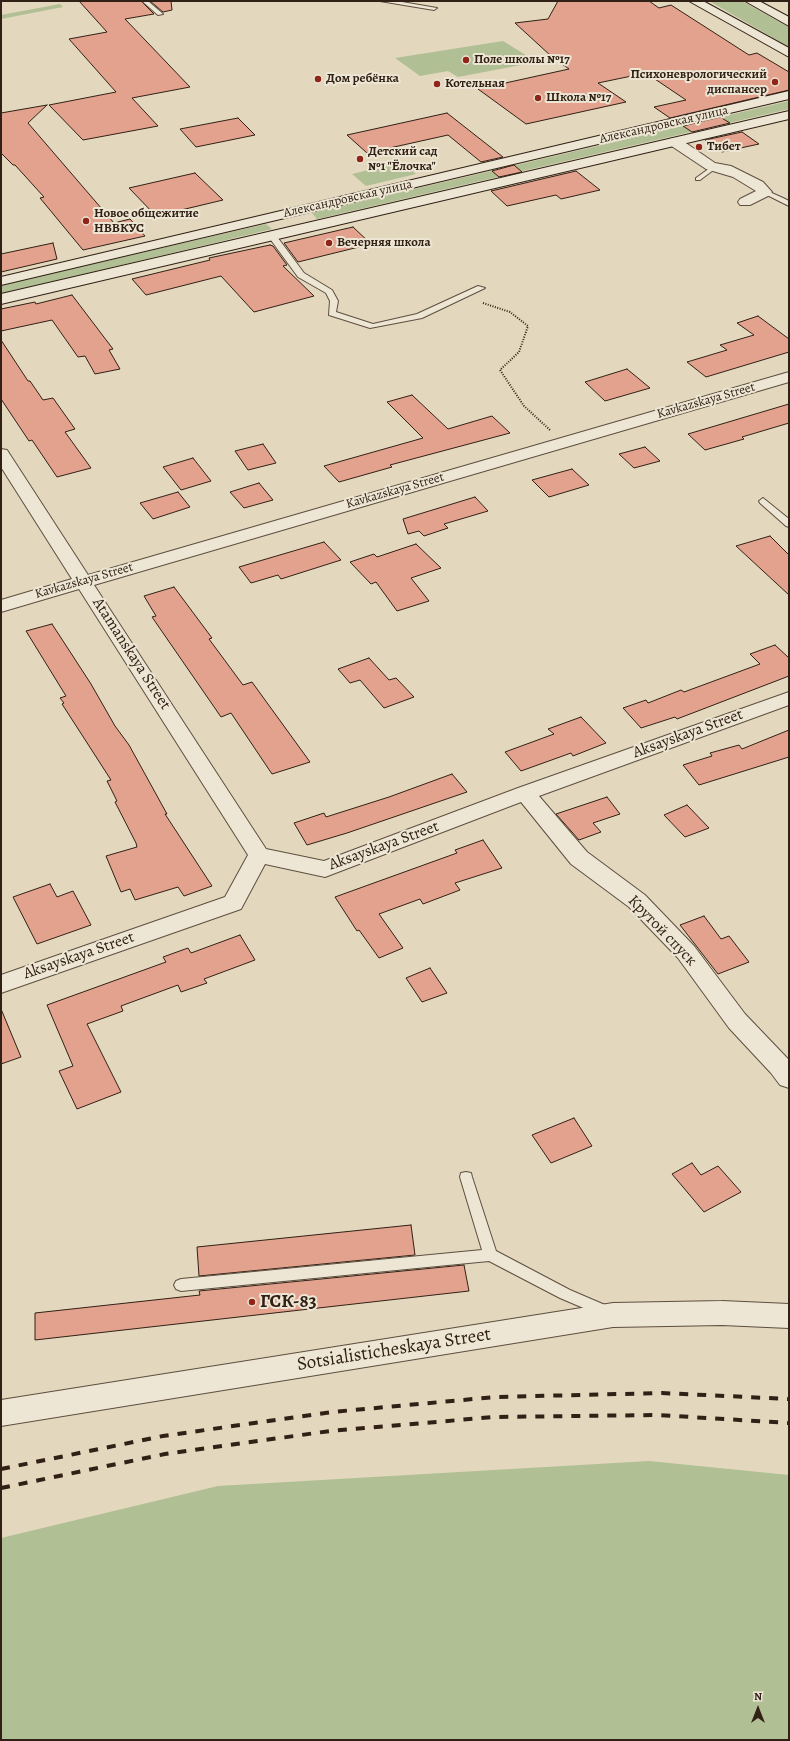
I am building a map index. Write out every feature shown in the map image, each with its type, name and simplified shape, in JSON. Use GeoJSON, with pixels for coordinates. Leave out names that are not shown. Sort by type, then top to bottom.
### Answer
{"type":"FeatureCollection","features":[{"type":"Feature","properties":{"kind":"street"},"geometry":{"type":"LineString","coordinates":[[695,1],[789,53]]}},
{"type":"Feature","properties":{"kind":"street"},"geometry":{"type":"LineString","coordinates":[[751,1],[789,22]]}},
{"type":"Feature","properties":{"kind":"street","name":"Александровская улица"},"geometry":{"type":"LineString","coordinates":[[1,281],[789,96]]}},
{"type":"Feature","properties":{"kind":"street","name":"Александровская улица"},"geometry":{"type":"LineString","coordinates":[[1,299],[789,115]]}},
{"type":"Feature","properties":{"kind":"street"},"geometry":{"type":"LineString","coordinates":[[675,142],[714,167],[726,169],[738,174],[758,185],[765,192],[745,202]]}},
{"type":"Feature","properties":{"kind":"street","name":"Kavkazskaya Street"},"geometry":{"type":"LineString","coordinates":[[1,606],[789,377]]}},
{"type":"Feature","properties":{"kind":"street","name":"Atamanskaya Street"},"geometry":{"type":"LineString","coordinates":[[1,454],[259,855]]}},
{"type":"Feature","properties":{"kind":"street","name":"Aksayskaya Street"},"geometry":{"type":"LineString","coordinates":[[1,984],[233,903],[259,855],[325,869],[525,793],[789,698]]}},
{"type":"Feature","properties":{"kind":"street","name":"Крутой спуск"},"geometry":{"type":"LineString","coordinates":[[525,793],[579,858],[637,901],[686,952],[737,1021],[780,1066],[789,1078]]}},
{"type":"Feature","properties":{"kind":"street","name":"Sotsialisticheskaya Street"},"geometry":{"type":"LineString","coordinates":[[1,1414],[613,1315],[722,1314],[789,1316]]}},
{"type":"Feature","properties":{"kind":"lane"},"geometry":{"type":"LineString","coordinates":[[146,1],[160,14]]}},
{"type":"Feature","properties":{"kind":"lane"},"geometry":{"type":"LineString","coordinates":[[383,1],[405,2],[434,8]]}},
{"type":"Feature","properties":{"kind":"lane"},"geometry":{"type":"LineString","coordinates":[[698,179],[714,167]]}},
{"type":"Feature","properties":{"kind":"lane"},"geometry":{"type":"LineString","coordinates":[[765,192],[788,204]]}},
{"type":"Feature","properties":{"kind":"lane"},"geometry":{"type":"LineString","coordinates":[[272,236],[301,275],[329,292],[334,301],[332,313],[373,326],[419,316],[481,288]]}},
{"type":"Feature","properties":{"kind":"lane"},"geometry":{"type":"LineString","coordinates":[[763,501],[789,524]]}},
{"type":"Feature","properties":{"kind":"lane"},"geometry":{"type":"LineString","coordinates":[[466,1177],[490,1255]]}},
{"type":"Feature","properties":{"kind":"lane"},"geometry":{"type":"LineString","coordinates":[[181,1285],[490,1255],[565,1294],[613,1315]]}},
{"type":"Feature","properties":{"kind":"path"},"geometry":{"type":"LineString","coordinates":[[464,296],[510,312],[528,326],[519,352],[500,370],[524,406],[564,442]]}},
{"type":"Feature","properties":{"kind":"green space"},"geometry":{"type":"Polygon","coordinates":[[[709,1],[742,1],[789,27],[789,47],[709,1]]]}},
{"type":"Feature","properties":{"kind":"green space"},"geometry":{"type":"Polygon","coordinates":[[[60,4],[63,7],[1,19],[1,15],[60,4]]]}},
{"type":"Feature","properties":{"kind":"green space","name":"Поле школы №17"},"geometry":{"type":"Polygon","coordinates":[[[503,41],[537,62],[458,77],[448,71],[420,76],[395,58],[503,41]]]}},
{"type":"Feature","properties":{"kind":"green space"},"geometry":{"type":"Polygon","coordinates":[[[789,101],[789,109],[317,219],[312,213],[789,101]]]}},
{"type":"Feature","properties":{"kind":"green space"},"geometry":{"type":"Polygon","coordinates":[[[401,162],[416,174],[366,186],[352,174],[401,162]]]}},
{"type":"Feature","properties":{"kind":"green space"},"geometry":{"type":"Polygon","coordinates":[[[266,224],[272,229],[1,294],[1,285],[266,224]]]}},
{"type":"Feature","properties":{"kind":"green space"},"geometry":{"type":"Polygon","coordinates":[[[649,1461],[789,1475],[789,1740],[1,1740],[1,1538],[218,1486],[649,1461]]]}},
{"type":"Feature","properties":{"kind":"building"},"geometry":{"type":"Polygon","coordinates":[[[79,1],[141,1],[154,14],[125,19],[190,87],[132,98],[158,126],[83,140],[49,105],[116,92],[69,39],[107,32],[79,1]]]}},
{"type":"Feature","properties":{"kind":"building"},"geometry":{"type":"Polygon","coordinates":[[[150,1],[171,1],[172,10],[163,12],[150,1]]]}},
{"type":"Feature","properties":{"kind":"building"},"geometry":{"type":"Polygon","coordinates":[[[558,1],[649,1],[659,8],[671,5],[749,55],[757,53],[789,72],[789,90],[670,118],[654,107],[686,100],[646,73],[598,83],[626,102],[526,124],[478,89],[569,69],[551,56],[515,23],[548,19],[558,1]]]}},
{"type":"Feature","properties":{"kind":"building"},"geometry":{"type":"Polygon","coordinates":[[[47,105],[28,123],[114,223],[130,219],[145,236],[83,250],[40,198],[44,197],[15,165],[13,165],[1,153],[1,113],[47,105]]]}},
{"type":"Feature","properties":{"kind":"building"},"geometry":{"type":"Polygon","coordinates":[[[447,113],[503,157],[481,162],[448,135],[367,153],[347,135],[447,113]]]}},
{"type":"Feature","properties":{"kind":"building"},"geometry":{"type":"Polygon","coordinates":[[[720,117],[730,123],[692,132],[683,126],[720,117]]]}},
{"type":"Feature","properties":{"kind":"building"},"geometry":{"type":"Polygon","coordinates":[[[238,118],[255,135],[196,147],[180,129],[238,118]]]}},
{"type":"Feature","properties":{"kind":"building"},"geometry":{"type":"Polygon","coordinates":[[[742,132],[759,144],[722,152],[705,140],[742,132]]]}},
{"type":"Feature","properties":{"kind":"building"},"geometry":{"type":"Polygon","coordinates":[[[514,165],[522,172],[499,177],[492,171],[514,165]]]}},
{"type":"Feature","properties":{"kind":"building"},"geometry":{"type":"Polygon","coordinates":[[[576,171],[600,190],[561,199],[556,195],[507,206],[491,191],[576,171]]]}},
{"type":"Feature","properties":{"kind":"building"},"geometry":{"type":"Polygon","coordinates":[[[195,173],[223,200],[156,216],[129,188],[195,173]]]}},
{"type":"Feature","properties":{"kind":"building","name":"Вечерняя школа"},"geometry":{"type":"Polygon","coordinates":[[[353,227],[371,244],[298,262],[284,243],[353,227]]]}},
{"type":"Feature","properties":{"kind":"building"},"geometry":{"type":"Polygon","coordinates":[[[53,243],[57,259],[1,272],[1,254],[53,243]]]}},
{"type":"Feature","properties":{"kind":"building"},"geometry":{"type":"Polygon","coordinates":[[[270,245],[273,246],[287,265],[283,266],[314,296],[254,312],[221,276],[146,295],[132,279],[210,260],[209,258],[270,245]]]}},
{"type":"Feature","properties":{"kind":"building"},"geometry":{"type":"Polygon","coordinates":[[[72,295],[113,349],[109,350],[120,369],[95,374],[85,356],[78,357],[52,320],[1,331],[1,309],[35,302],[36,304],[72,295]]]}},
{"type":"Feature","properties":{"kind":"building"},"geometry":{"type":"Polygon","coordinates":[[[758,316],[789,339],[789,352],[706,377],[687,362],[727,350],[720,345],[754,335],[737,323],[758,316]]]}},
{"type":"Feature","properties":{"kind":"building"},"geometry":{"type":"Polygon","coordinates":[[[1,340],[28,381],[30,381],[43,400],[53,398],[75,429],[65,432],[91,468],[57,477],[32,440],[29,441],[1,399],[1,340]]]}},
{"type":"Feature","properties":{"kind":"building"},"geometry":{"type":"Polygon","coordinates":[[[627,369],[650,388],[605,401],[585,382],[627,369]]]}},
{"type":"Feature","properties":{"kind":"building"},"geometry":{"type":"Polygon","coordinates":[[[412,395],[448,429],[492,416],[510,433],[390,465],[392,467],[339,482],[324,466],[423,438],[387,402],[412,395]]]}},
{"type":"Feature","properties":{"kind":"building"},"geometry":{"type":"Polygon","coordinates":[[[789,404],[789,423],[742,437],[744,439],[705,450],[688,434],[789,404]]]}},
{"type":"Feature","properties":{"kind":"building"},"geometry":{"type":"Polygon","coordinates":[[[263,444],[276,463],[248,470],[235,451],[263,444]]]}},
{"type":"Feature","properties":{"kind":"building"},"geometry":{"type":"Polygon","coordinates":[[[645,447],[660,461],[634,468],[619,454],[645,447]]]}},
{"type":"Feature","properties":{"kind":"building"},"geometry":{"type":"Polygon","coordinates":[[[193,458],[211,481],[181,490],[163,467],[193,458]]]}},
{"type":"Feature","properties":{"kind":"building"},"geometry":{"type":"Polygon","coordinates":[[[572,469],[589,485],[549,497],[532,480],[572,469]]]}},
{"type":"Feature","properties":{"kind":"building"},"geometry":{"type":"Polygon","coordinates":[[[259,483],[273,500],[244,508],[230,492],[259,483]]]}},
{"type":"Feature","properties":{"kind":"building"},"geometry":{"type":"Polygon","coordinates":[[[178,492],[190,507],[153,519],[140,503],[178,492]]]}},
{"type":"Feature","properties":{"kind":"building"},"geometry":{"type":"Polygon","coordinates":[[[475,497],[488,511],[444,524],[448,528],[424,536],[419,531],[408,534],[403,519],[475,497]]]}},
{"type":"Feature","properties":{"kind":"building"},"geometry":{"type":"Polygon","coordinates":[[[770,536],[789,555],[789,595],[736,546],[770,536]]]}},
{"type":"Feature","properties":{"kind":"building"},"geometry":{"type":"Polygon","coordinates":[[[324,542],[341,560],[281,579],[278,575],[251,583],[239,567],[324,542]]]}},
{"type":"Feature","properties":{"kind":"building"},"geometry":{"type":"Polygon","coordinates":[[[416,544],[441,568],[411,578],[429,601],[397,611],[376,582],[371,584],[350,562],[374,554],[377,557],[416,544]]]}},
{"type":"Feature","properties":{"kind":"building"},"geometry":{"type":"Polygon","coordinates":[[[174,587],[212,638],[209,639],[243,685],[252,682],[310,762],[272,774],[231,713],[221,717],[152,617],[156,616],[144,596],[174,587]]]}},
{"type":"Feature","properties":{"kind":"building"},"geometry":{"type":"Polygon","coordinates":[[[52,624],[91,684],[115,726],[129,745],[167,814],[165,814],[212,886],[184,896],[178,887],[135,900],[130,889],[121,892],[106,856],[137,847],[136,843],[115,802],[117,801],[107,781],[111,780],[62,704],[64,703],[60,698],[66,696],[26,631],[52,624]]]}},
{"type":"Feature","properties":{"kind":"building"},"geometry":{"type":"Polygon","coordinates":[[[775,645],[789,658],[789,676],[677,719],[675,717],[641,728],[623,708],[646,700],[648,703],[681,690],[684,692],[760,664],[750,654],[775,645]]]}},
{"type":"Feature","properties":{"kind":"building"},"geometry":{"type":"Polygon","coordinates":[[[369,658],[389,680],[396,678],[414,697],[384,708],[360,680],[350,683],[338,669],[369,658]]]}},
{"type":"Feature","properties":{"kind":"building"},"geometry":{"type":"Polygon","coordinates":[[[581,717],[606,743],[573,756],[571,753],[521,771],[505,752],[554,734],[548,729],[581,717]]]}},
{"type":"Feature","properties":{"kind":"building"},"geometry":{"type":"Polygon","coordinates":[[[789,730],[789,757],[699,785],[683,765],[712,756],[710,753],[739,745],[742,749],[789,730]]]}},
{"type":"Feature","properties":{"kind":"building"},"geometry":{"type":"Polygon","coordinates":[[[452,774],[467,792],[347,833],[307,845],[294,823],[324,813],[326,817],[389,797],[452,774]]]}},
{"type":"Feature","properties":{"kind":"building"},"geometry":{"type":"Polygon","coordinates":[[[607,797],[620,814],[593,823],[601,832],[579,840],[556,814],[607,797]]]}},
{"type":"Feature","properties":{"kind":"building"},"geometry":{"type":"Polygon","coordinates":[[[687,805],[709,828],[685,837],[664,815],[687,805]]]}},
{"type":"Feature","properties":{"kind":"building"},"geometry":{"type":"Polygon","coordinates":[[[483,840],[502,868],[455,883],[460,890],[423,904],[420,899],[379,914],[403,948],[379,958],[359,930],[357,931],[335,897],[457,853],[455,850],[483,840]]]}},
{"type":"Feature","properties":{"kind":"building"},"geometry":{"type":"Polygon","coordinates":[[[50,884],[57,897],[73,891],[91,925],[37,944],[13,897],[50,884]]]}},
{"type":"Feature","properties":{"kind":"building"},"geometry":{"type":"Polygon","coordinates":[[[704,916],[721,939],[729,936],[749,962],[718,974],[680,925],[704,916]]]}},
{"type":"Feature","properties":{"kind":"building"},"geometry":{"type":"Polygon","coordinates":[[[240,935],[255,960],[204,979],[207,983],[181,992],[178,985],[121,1006],[123,1011],[87,1024],[121,1092],[77,1109],[59,1071],[73,1066],[47,1005],[166,962],[163,957],[188,948],[191,953],[240,935]]]}},
{"type":"Feature","properties":{"kind":"building"},"geometry":{"type":"Polygon","coordinates":[[[430,968],[447,993],[422,1002],[406,978],[430,968]]]}},
{"type":"Feature","properties":{"kind":"building"},"geometry":{"type":"Polygon","coordinates":[[[1,1009],[21,1057],[1,1064],[1,1009]]]}},
{"type":"Feature","properties":{"kind":"building"},"geometry":{"type":"Polygon","coordinates":[[[574,1118],[592,1146],[551,1163],[532,1135],[574,1118]]]}},
{"type":"Feature","properties":{"kind":"building"},"geometry":{"type":"Polygon","coordinates":[[[692,1163],[701,1175],[718,1166],[741,1192],[704,1212],[672,1174],[692,1163]]]}},
{"type":"Feature","properties":{"kind":"building","name":"ГСК-83"},"geometry":{"type":"Polygon","coordinates":[[[411,1225],[415,1255],[199,1276],[197,1247],[411,1225]]]}},
{"type":"Feature","properties":{"kind":"building","name":"ГСК-83"},"geometry":{"type":"Polygon","coordinates":[[[464,1265],[469,1291],[35,1340],[35,1313],[200,1295],[199,1291],[464,1265]]]}},
{"type":"Feature","properties":{"kind":"railway"},"geometry":{"type":"LineString","coordinates":[[1,1469],[163,1436],[332,1412],[495,1397],[662,1393],[789,1399]]}},
{"type":"Feature","properties":{"kind":"railway"},"geometry":{"type":"LineString","coordinates":[[1,1488],[165,1454],[330,1431],[494,1417],[658,1415],[789,1423]]}},
{"type":"Feature","properties":{"kind":"place","name":"Поле школы №17"},"geometry":{"type":"Point","coordinates":[466,60]}},
{"type":"Feature","properties":{"kind":"place","name":"Дом ребёнка"},"geometry":{"type":"Point","coordinates":[318,79]}},
{"type":"Feature","properties":{"kind":"place","name":"Психоневрологический диспансер"},"geometry":{"type":"Point","coordinates":[775,82]}},
{"type":"Feature","properties":{"kind":"place","name":"Котельная"},"geometry":{"type":"Point","coordinates":[437,84]}},
{"type":"Feature","properties":{"kind":"place","name":"Школа №17"},"geometry":{"type":"Point","coordinates":[538,98]}},
{"type":"Feature","properties":{"kind":"place","name":"Тибет"},"geometry":{"type":"Point","coordinates":[699,147]}},
{"type":"Feature","properties":{"kind":"place","name":"Детский сад №1 \"Ёлочка\""},"geometry":{"type":"Point","coordinates":[360,159]}},
{"type":"Feature","properties":{"kind":"place","name":"Новое общежитие НВВКУС"},"geometry":{"type":"Point","coordinates":[86,221]}},
{"type":"Feature","properties":{"kind":"place","name":"Вечерняя школа"},"geometry":{"type":"Point","coordinates":[329,243]}},
{"type":"Feature","properties":{"kind":"place","name":"ГСК-83"},"geometry":{"type":"Point","coordinates":[252,1302]}}]}
